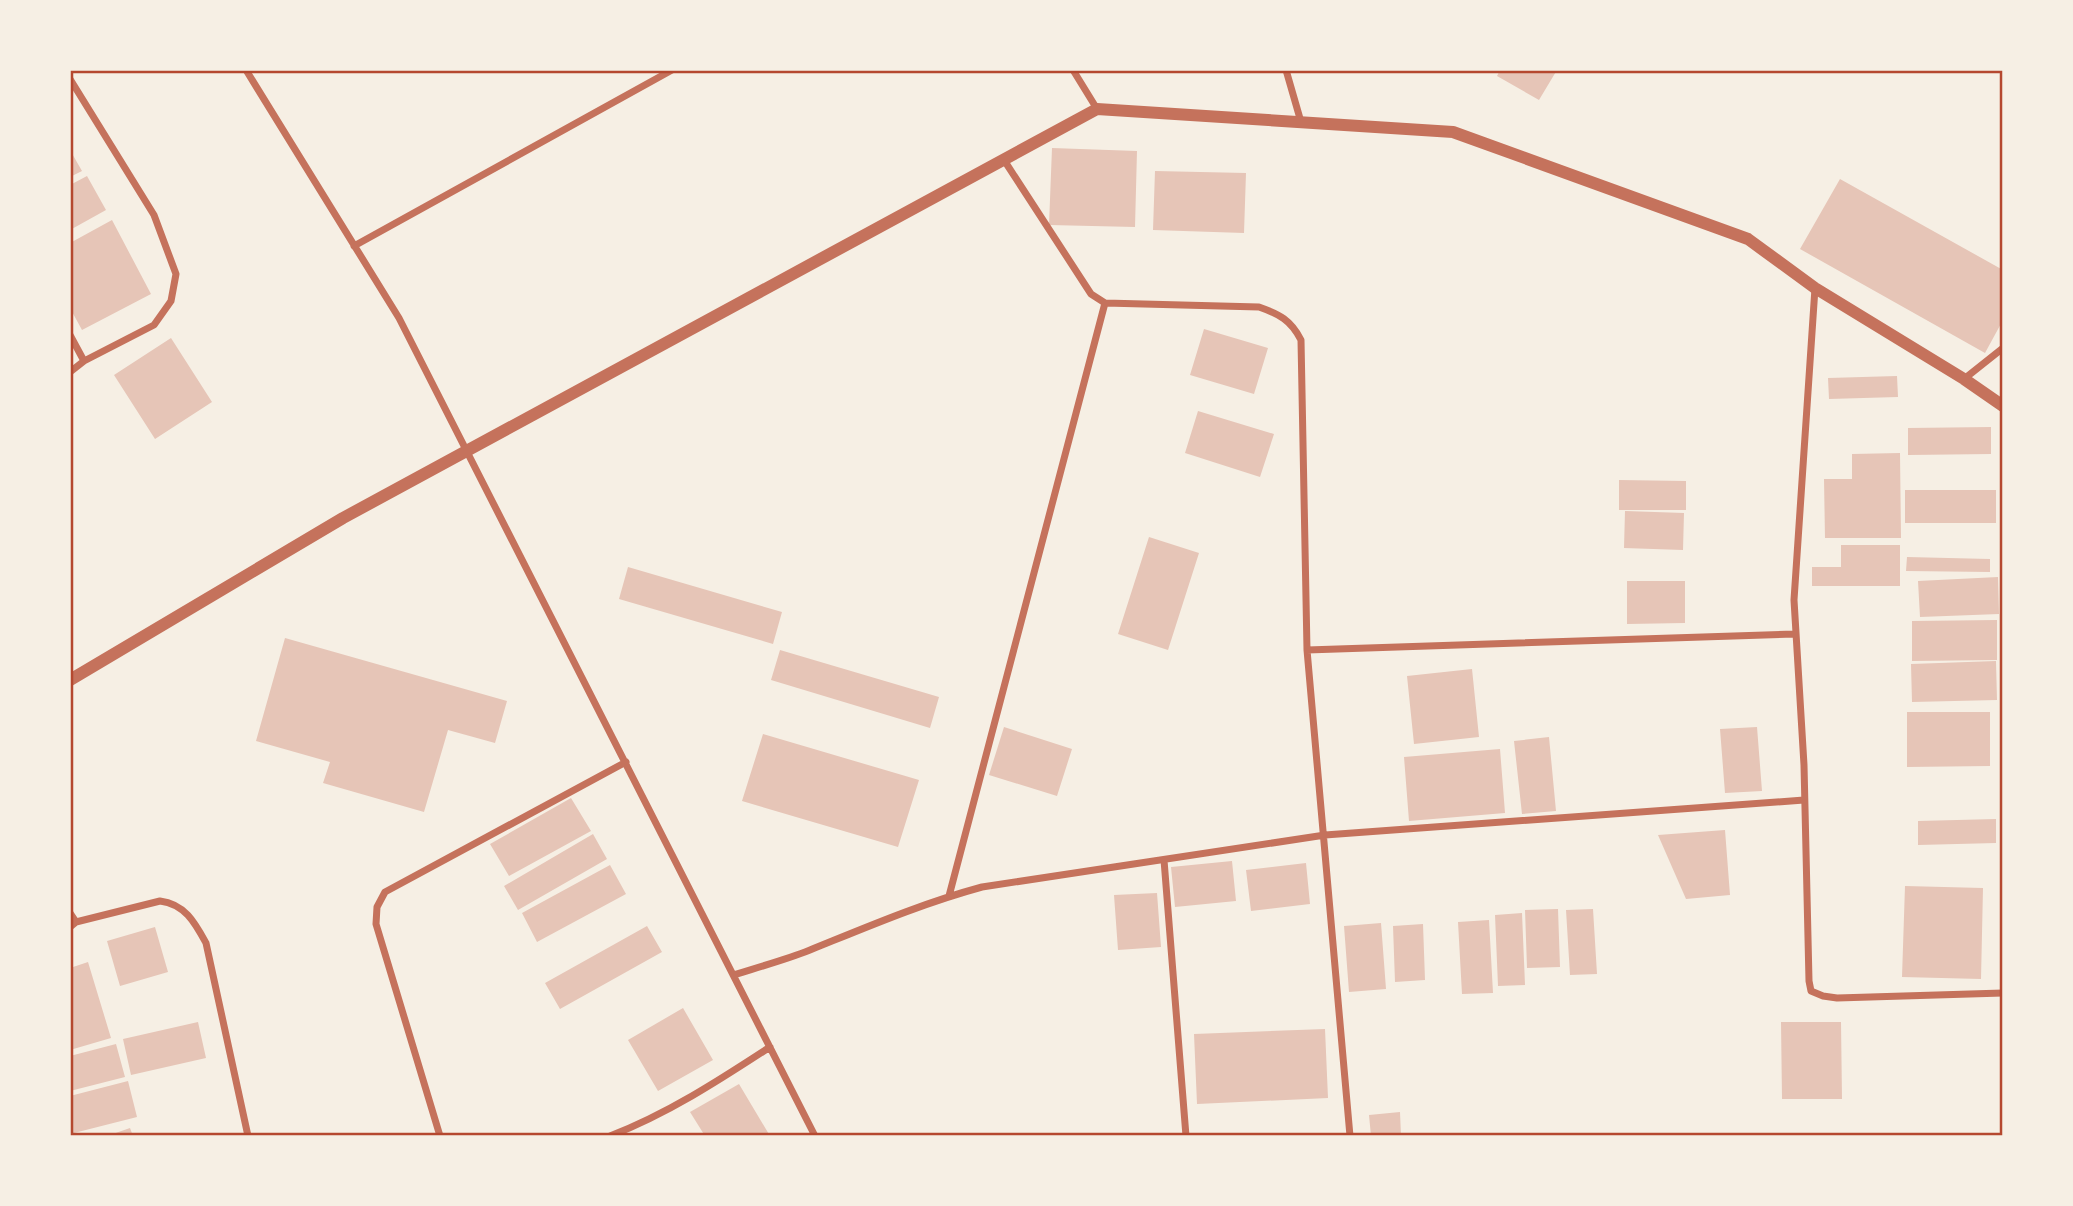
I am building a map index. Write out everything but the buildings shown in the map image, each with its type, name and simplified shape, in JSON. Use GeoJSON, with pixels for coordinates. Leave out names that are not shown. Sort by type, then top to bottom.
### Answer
{"type":"FeatureCollection","features":[{"type":"Feature","properties":{"kind":"street"},"geometry":{"type":"LineString","coordinates":[[246,70],[399,318],[815,1136]]}},
{"type":"Feature","properties":{"kind":"street"},"geometry":{"type":"LineString","coordinates":[[354,246],[672,70]]}},
{"type":"Feature","properties":{"kind":"street"},"geometry":{"type":"LineString","coordinates":[[1073,70],[1097,109]]}},
{"type":"Feature","properties":{"kind":"street"},"geometry":{"type":"LineString","coordinates":[[1286,70],[1301,122]]}},
{"type":"Feature","properties":{"kind":"street"},"geometry":{"type":"LineString","coordinates":[[70,79],[154,215],[176,274],[171,301],[154,325],[85,361],[70,372]]}},
{"type":"Feature","properties":{"kind":"street"},"geometry":{"type":"LineString","coordinates":[[70,680],[343,518],[1097,109],[1453,132],[1748,239],[1815,288],[1964,379],[2003,406]]}},
{"type":"Feature","properties":{"kind":"street"},"geometry":{"type":"LineString","coordinates":[[1003,160],[1091,294],[1105,303],[1259,307],[1281,315],[1294,327],[1301,340],[1307,650],[1350,1136]]}},
{"type":"Feature","properties":{"kind":"street"},"geometry":{"type":"LineString","coordinates":[[1815,288],[1794,600],[1804,765],[1808,981],[1811,991],[1837,998],[2003,993]]}},
{"type":"Feature","properties":{"kind":"street"},"geometry":{"type":"LineString","coordinates":[[949,896],[1105,303]]}},
{"type":"Feature","properties":{"kind":"street"},"geometry":{"type":"LineString","coordinates":[[70,335],[85,361]]}},
{"type":"Feature","properties":{"kind":"street"},"geometry":{"type":"LineString","coordinates":[[1964,379],[2003,348]]}},
{"type":"Feature","properties":{"kind":"street"},"geometry":{"type":"LineString","coordinates":[[1307,650],[1794,634]]}},
{"type":"Feature","properties":{"kind":"street"},"geometry":{"type":"LineString","coordinates":[[440,1136],[376,924],[377,907],[385,892],[626,762]]}},
{"type":"Feature","properties":{"kind":"street"},"geometry":{"type":"LineString","coordinates":[[733,975],[808,951],[949,896],[982,887],[1325,835],[1804,800]]}},
{"type":"Feature","properties":{"kind":"street"},"geometry":{"type":"LineString","coordinates":[[1164,860],[1186,1136]]}},
{"type":"Feature","properties":{"kind":"street"},"geometry":{"type":"LineString","coordinates":[[70,913],[73,924],[160,901],[171,902],[192,919],[206,943],[248,1136]]}},
{"type":"Feature","properties":{"kind":"street"},"geometry":{"type":"LineString","coordinates":[[610,1136],[641,1124],[702,1091],[770,1047]]}}]}
